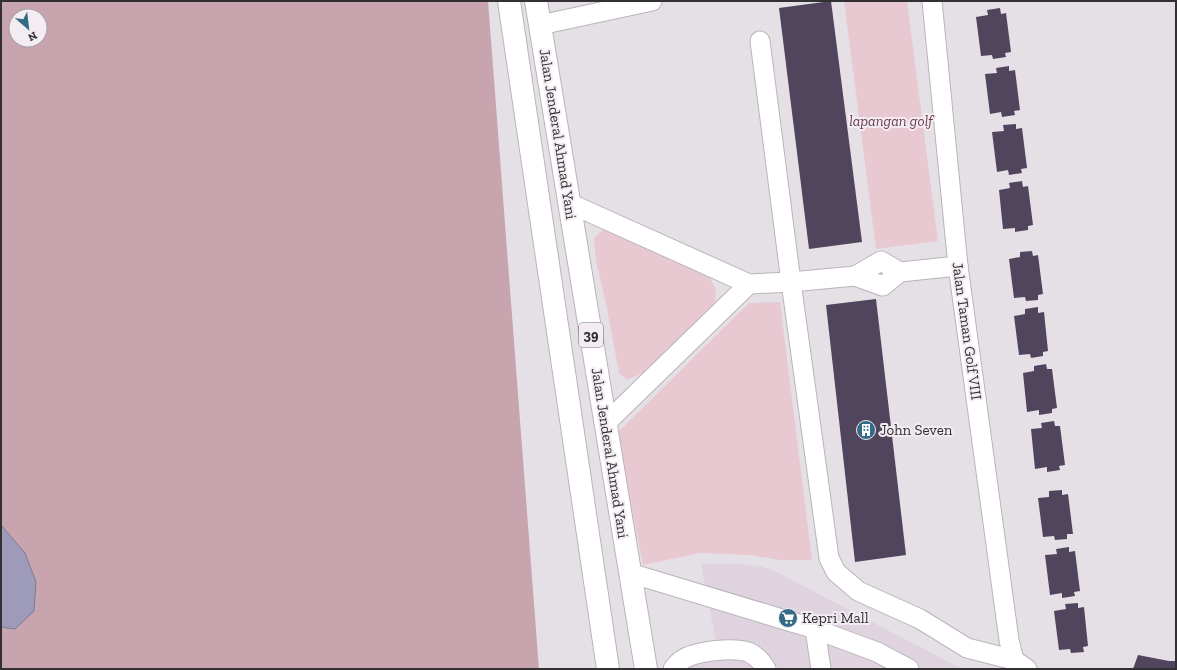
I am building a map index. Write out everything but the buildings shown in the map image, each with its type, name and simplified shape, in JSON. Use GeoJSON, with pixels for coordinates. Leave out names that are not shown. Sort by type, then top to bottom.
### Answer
{"type":"FeatureCollection","features":[{"type":"Feature","properties":{"kind":"highway","name":"Jalan Jenderal Ahmad Yani"},"geometry":{"type":"LineString","coordinates":[[509,1],[608,669]]}},
{"type":"Feature","properties":{"kind":"highway","name":"Jalan Jenderal Ahmad Yani"},"geometry":{"type":"LineString","coordinates":[[536,1],[646,669]]}},
{"type":"Feature","properties":{"kind":"street"},"geometry":{"type":"LineString","coordinates":[[540,25],[652,1]]}},
{"type":"Feature","properties":{"kind":"street","name":"Jalan Taman Golf VIII"},"geometry":{"type":"LineString","coordinates":[[932,1],[958,266],[1009,640],[1021,664]]}},
{"type":"Feature","properties":{"kind":"street"},"geometry":{"type":"LineString","coordinates":[[760,40],[791,282],[829,558],[836,572],[858,591],[920,619],[967,648],[1021,664]]}},
{"type":"Feature","properties":{"kind":"street"},"geometry":{"type":"LineString","coordinates":[[569,203],[749,284],[855,276],[881,261],[900,272],[958,266]]}},
{"type":"Feature","properties":{"kind":"street"},"geometry":{"type":"LineString","coordinates":[[605,424],[749,284]]}},
{"type":"Feature","properties":{"kind":"street"},"geometry":{"type":"LineString","coordinates":[[630,574],[815,629],[877,652],[909,669]]}},
{"type":"Feature","properties":{"kind":"street"},"geometry":{"type":"LineString","coordinates":[[815,629],[821,669]]}},
{"type":"Feature","properties":{"kind":"street"},"geometry":{"type":"LineString","coordinates":[[673,669],[682,660],[701,653],[730,650],[748,652],[755,656],[766,669]]}},
{"type":"Feature","properties":{"kind":"shaded area"},"geometry":{"type":"Polygon","coordinates":[[[1,1],[488,1],[539,669],[1,669],[1,1]]]}},
{"type":"Feature","properties":{"kind":"shaded area","name":"Kepri Mall"},"geometry":{"type":"Polygon","coordinates":[[[701,564],[740,564],[758,566],[773,570],[962,669],[687,669],[697,662],[719,658],[701,564]]]}},
{"type":"Feature","properties":{"kind":"green space","name":"lapangan golf"},"geometry":{"type":"Polygon","coordinates":[[[844,1],[907,1],[938,241],[876,249],[844,1]]]}},
{"type":"Feature","properties":{"kind":"green space"},"geometry":{"type":"Polygon","coordinates":[[[613,228],[707,273],[716,289],[715,305],[665,354],[643,373],[627,380],[619,373],[596,261],[594,238],[602,230],[613,228]]]}},
{"type":"Feature","properties":{"kind":"green space"},"geometry":{"type":"Polygon","coordinates":[[[780,302],[812,560],[780,560],[749,555],[700,553],[643,565],[617,433],[749,303],[780,302]]]}},
{"type":"Feature","properties":{"kind":"water"},"geometry":{"type":"Polygon","coordinates":[[[1,525],[25,553],[36,582],[34,611],[15,629],[1,627],[1,525]]]}},
{"type":"Feature","properties":{"kind":"place","name":"John Seven"},"geometry":{"type":"Point","coordinates":[866,430]}},
{"type":"Feature","properties":{"kind":"place","name":"Kepri Mall"},"geometry":{"type":"Point","coordinates":[788,618]}}]}
